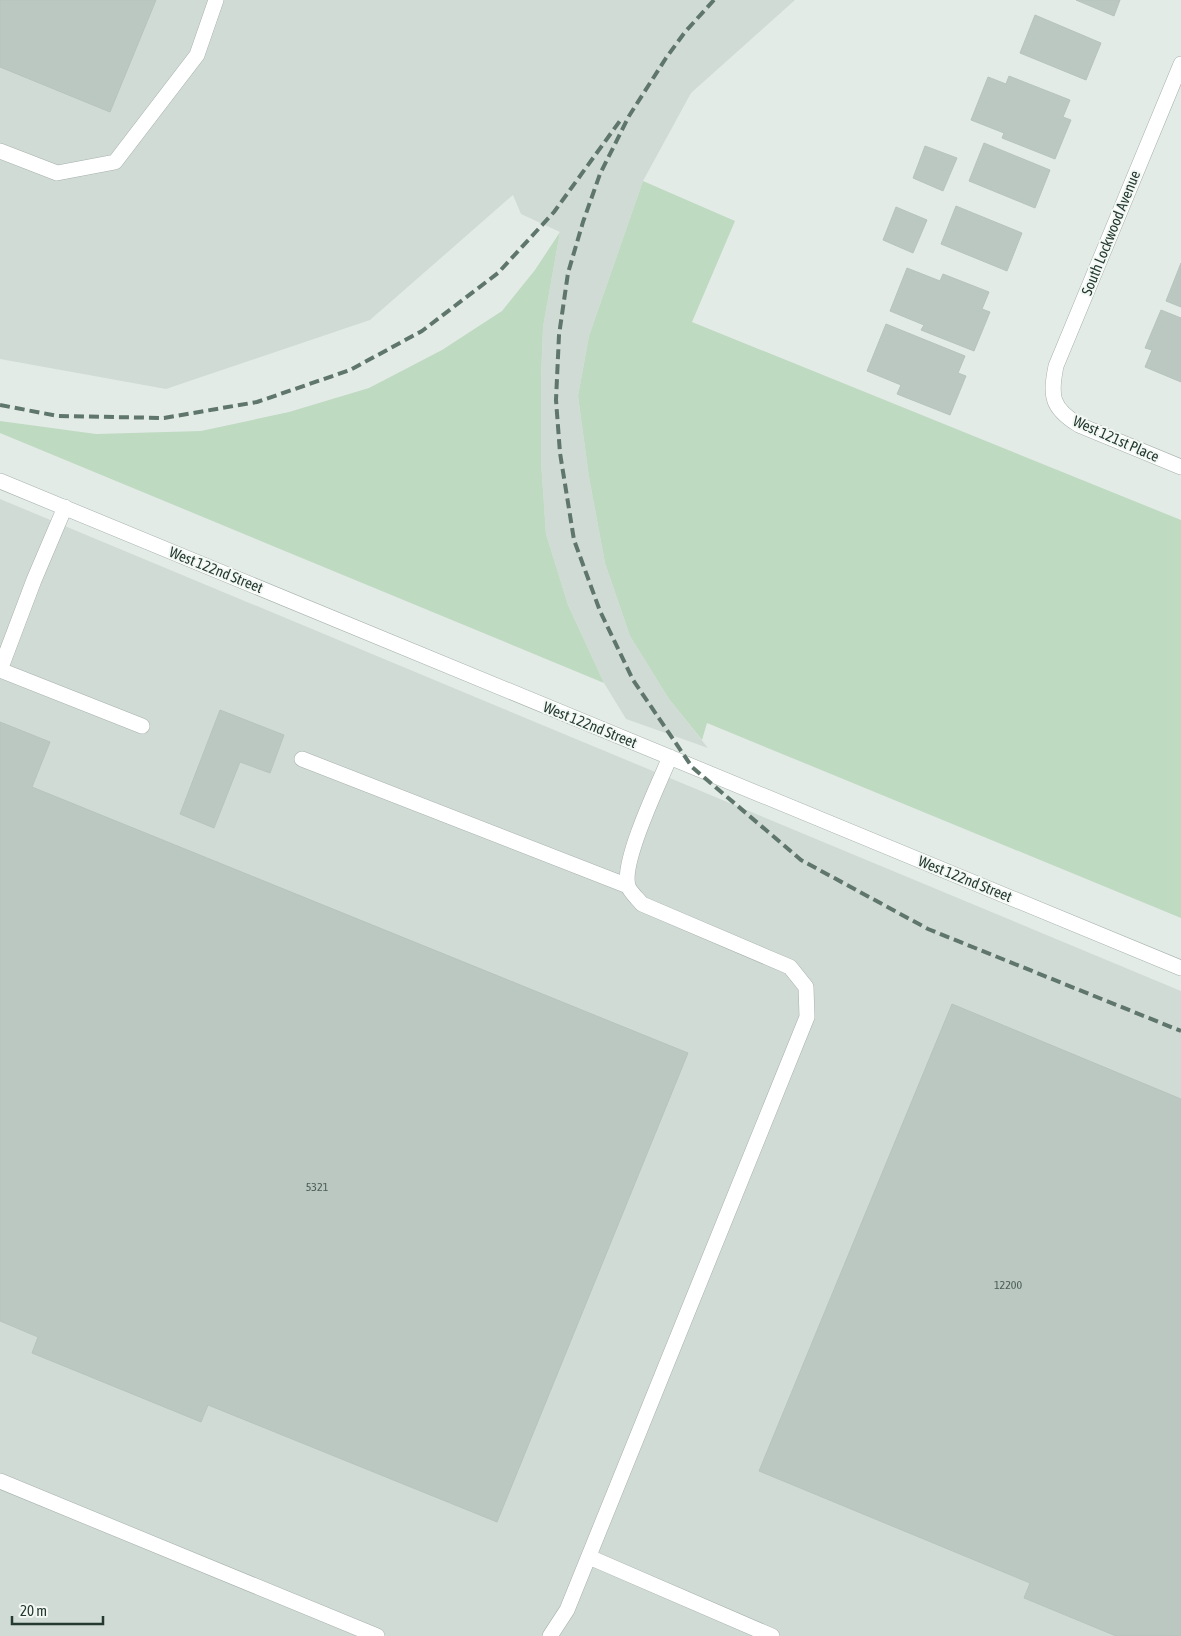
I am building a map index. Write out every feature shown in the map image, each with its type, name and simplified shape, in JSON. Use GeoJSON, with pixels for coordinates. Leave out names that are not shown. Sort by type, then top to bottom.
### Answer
{"type":"FeatureCollection","features":[{"type":"Feature","properties":{"kind":"street"},"geometry":{"type":"LineString","coordinates":[[0,151],[57,173],[115,162],[197,55],[216,0]]}},
{"type":"Feature","properties":{"kind":"street","name":"South Lockwood Avenue"},"geometry":{"type":"LineString","coordinates":[[1055,404],[1052,388],[1056,366],[1181,64]]}},
{"type":"Feature","properties":{"kind":"street","name":"West 121st Place"},"geometry":{"type":"LineString","coordinates":[[1055,404],[1066,417],[1079,424],[1181,467]]}},
{"type":"Feature","properties":{"kind":"street","name":"West 122nd Street"},"geometry":{"type":"LineString","coordinates":[[0,481],[1181,968]]}},
{"type":"Feature","properties":{"kind":"street"},"geometry":{"type":"LineString","coordinates":[[65,508],[34,580],[0,670],[142,726]]}},
{"type":"Feature","properties":{"kind":"street"},"geometry":{"type":"LineString","coordinates":[[628,886],[628,866],[670,757]]}},
{"type":"Feature","properties":{"kind":"street"},"geometry":{"type":"LineString","coordinates":[[302,759],[628,886],[642,904],[790,967],[806,987],[807,1017],[568,1610],[550,1636]]}},
{"type":"Feature","properties":{"kind":"street"},"geometry":{"type":"LineString","coordinates":[[0,1481],[377,1636]]}},
{"type":"Feature","properties":{"kind":"street"},"geometry":{"type":"LineString","coordinates":[[589,1557],[772,1636]]}},
{"type":"Feature","properties":{"kind":"shaded area"},"geometry":{"type":"Polygon","coordinates":[[[0,0],[795,0],[691,93],[643,181],[589,336],[578,396],[589,477],[605,563],[630,636],[669,699],[708,748],[626,719],[604,683],[568,605],[546,534],[541,461],[543,327],[560,232],[521,214],[513,195],[370,320],[166,389],[0,359],[0,0]]]}},
{"type":"Feature","properties":{"kind":"shaded area"},"geometry":{"type":"Polygon","coordinates":[[[0,499],[1181,991],[1181,1636],[0,1636],[0,499]]]}},
{"type":"Feature","properties":{"kind":"green space"},"geometry":{"type":"Polygon","coordinates":[[[643,181],[735,221],[692,322],[1181,520],[1181,918],[707,723],[702,740],[669,699],[630,636],[605,563],[589,477],[578,396],[589,336],[643,181]]]}},
{"type":"Feature","properties":{"kind":"green space"},"geometry":{"type":"Polygon","coordinates":[[[560,232],[543,327],[541,461],[546,534],[568,605],[604,683],[0,433],[0,421],[96,434],[201,431],[289,412],[369,388],[442,350],[502,311],[535,270],[560,232]]]}},
{"type":"Feature","properties":{"kind":"building"},"geometry":{"type":"Polygon","coordinates":[[[0,0],[156,0],[110,112],[0,67],[0,0]]]}},
{"type":"Feature","properties":{"kind":"building"},"geometry":{"type":"Polygon","coordinates":[[[1076,0],[1120,0],[1114,16],[1076,0]]]}},
{"type":"Feature","properties":{"kind":"building"},"geometry":{"type":"Polygon","coordinates":[[[1035,15],[1101,43],[1086,80],[1020,53],[1035,15]]]}},
{"type":"Feature","properties":{"kind":"building"},"geometry":{"type":"Polygon","coordinates":[[[1009,76],[1070,100],[1063,117],[1071,120],[1055,159],[1002,138],[1004,133],[971,120],[988,77],[1006,84],[1009,76]]]}},
{"type":"Feature","properties":{"kind":"building"},"geometry":{"type":"Polygon","coordinates":[[[984,143],[1050,170],[1035,208],[969,181],[984,143]]]}},
{"type":"Feature","properties":{"kind":"building"},"geometry":{"type":"Polygon","coordinates":[[[925,146],[957,158],[943,191],[913,178],[925,146]]]}},
{"type":"Feature","properties":{"kind":"building"},"geometry":{"type":"Polygon","coordinates":[[[956,206],[1022,233],[1007,271],[941,244],[956,206]]]}},
{"type":"Feature","properties":{"kind":"building"},"geometry":{"type":"Polygon","coordinates":[[[896,207],[927,220],[913,253],[883,240],[896,207]]]}},
{"type":"Feature","properties":{"kind":"building"},"geometry":{"type":"Polygon","coordinates":[[[1181,263],[1181,307],[1166,301],[1181,263]]]}},
{"type":"Feature","properties":{"kind":"building"},"geometry":{"type":"Polygon","coordinates":[[[907,268],[940,281],[943,274],[989,292],[982,309],[990,312],[974,351],[921,330],[924,325],[890,311],[907,268]]]}},
{"type":"Feature","properties":{"kind":"building"},"geometry":{"type":"Polygon","coordinates":[[[1161,310],[1181,318],[1181,382],[1145,367],[1152,350],[1145,348],[1161,310]]]}},
{"type":"Feature","properties":{"kind":"building"},"geometry":{"type":"Polygon","coordinates":[[[886,324],[965,356],[958,373],[966,376],[950,415],[897,394],[901,385],[867,371],[886,324]]]}},
{"type":"Feature","properties":{"kind":"building"},"geometry":{"type":"Polygon","coordinates":[[[220,710],[284,735],[270,773],[240,762],[214,828],[180,814],[220,710]]]}},
{"type":"Feature","properties":{"kind":"building"},"geometry":{"type":"Polygon","coordinates":[[[0,722],[50,742],[32,787],[688,1053],[497,1522],[208,1405],[201,1422],[32,1353],[38,1337],[0,1321],[0,722]]]}},
{"type":"Feature","properties":{"kind":"building"},"geometry":{"type":"Polygon","coordinates":[[[952,1004],[1181,1099],[1181,1636],[1116,1636],[1024,1598],[1030,1583],[759,1471],[952,1004]]]}},
{"type":"Feature","properties":{"kind":"railway"},"geometry":{"type":"LineString","coordinates":[[714,0],[685,32],[629,116],[600,174],[568,273],[559,335],[556,400],[560,453],[574,540],[600,611],[633,680],[692,767],[801,860],[928,929],[1181,1031]]}},
{"type":"Feature","properties":{"kind":"railway"},"geometry":{"type":"LineString","coordinates":[[0,405],[58,416],[164,418],[257,402],[350,370],[422,331],[498,273],[554,212],[622,118]]}}]}
